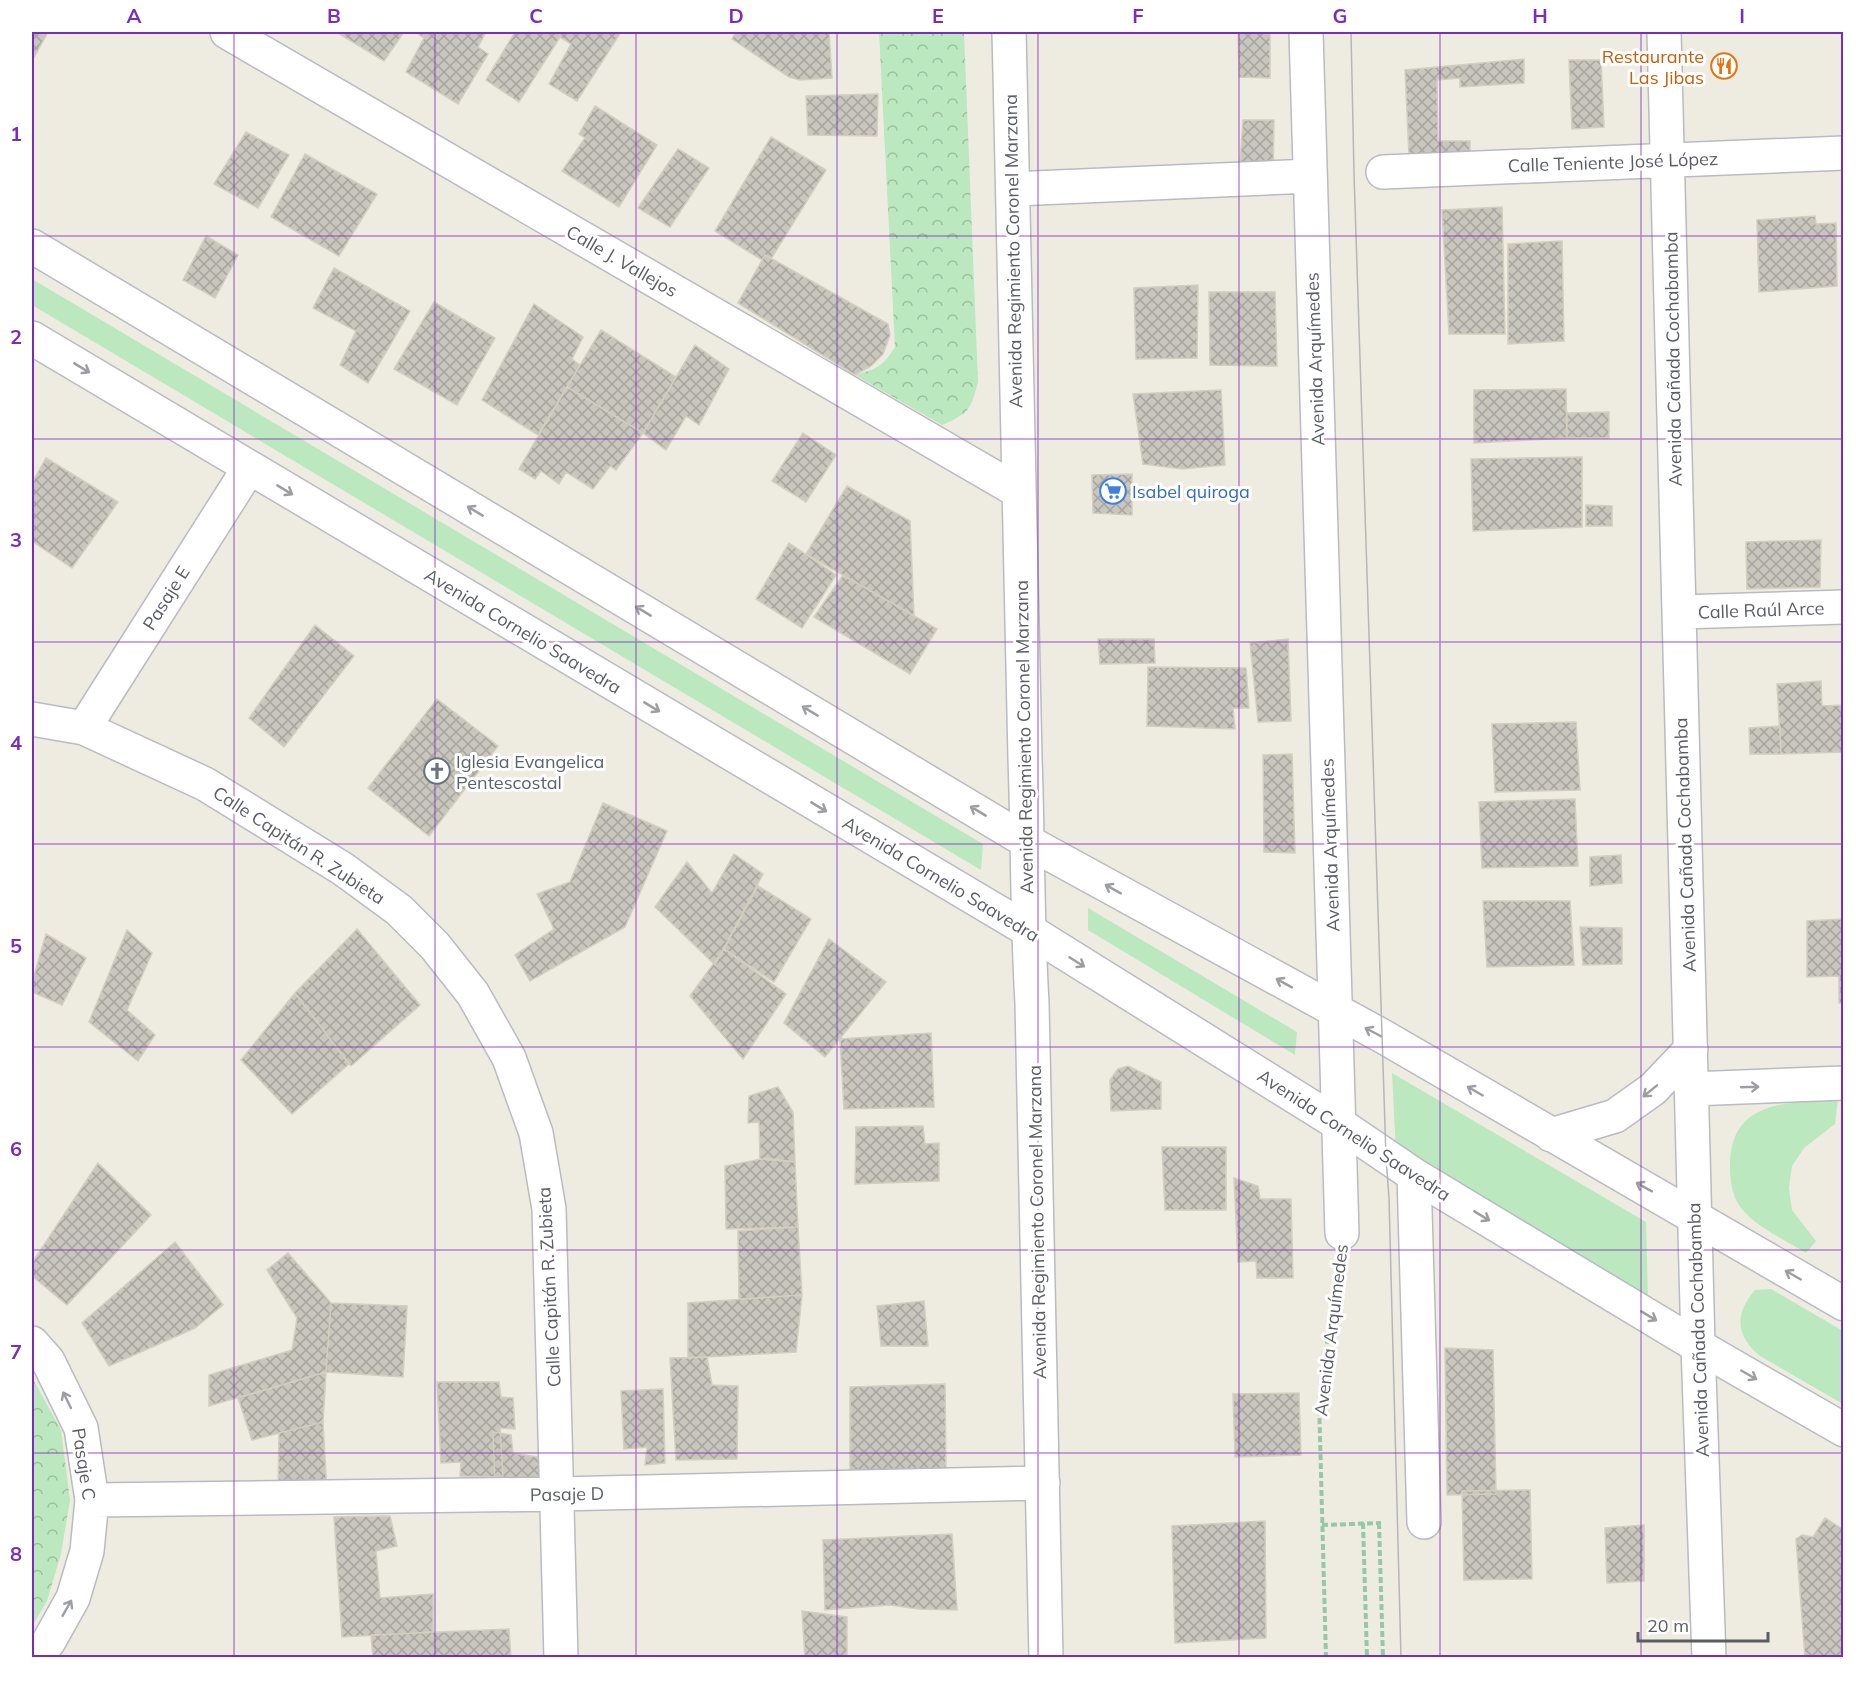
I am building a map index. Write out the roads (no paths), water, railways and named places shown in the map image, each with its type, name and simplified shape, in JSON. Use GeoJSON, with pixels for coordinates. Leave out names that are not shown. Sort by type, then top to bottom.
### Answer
{"type":"FeatureCollection","features":[{"type":"Feature","properties":{"kind":"street","name":"Calle J. Vallejos"},"geometry":{"type":"LineString","coordinates":[[227,32],[1017,491]]}},
{"type":"Feature","properties":{"kind":"street","name":"Avenida Regimiento Coronel Marzana"},"geometry":{"type":"LineString","coordinates":[[1009,32],[1017,491],[1028,842],[1028,930],[1032,1003],[1046,1658]]}},
{"type":"Feature","properties":{"kind":"street","name":"Avenida Arquímedes"},"geometry":{"type":"LineString","coordinates":[[1306,32],[1342,1233]]}},
{"type":"Feature","properties":{"kind":"street","name":"Avenida Cañada Cochabamba"},"geometry":{"type":"LineString","coordinates":[[1664,32],[1698,1346],[1709,1658]]}},
{"type":"Feature","properties":{"kind":"street","name":"Calle Teniente José López"},"geometry":{"type":"LineString","coordinates":[[1383,172],[1844,153]]}},
{"type":"Feature","properties":{"kind":"street"},"geometry":{"type":"LineString","coordinates":[[1013,189],[1310,176]]}},
{"type":"Feature","properties":{"kind":"street"},"geometry":{"type":"LineString","coordinates":[[32,246],[1028,842],[1335,1012],[1695,1216],[1844,1304]]}},
{"type":"Feature","properties":{"kind":"street","name":"Avenida Cornelio Saavedra"},"geometry":{"type":"LineString","coordinates":[[32,338],[1028,930],[1339,1124],[1414,1175],[1698,1346],[1844,1430]]}},
{"type":"Feature","properties":{"kind":"street","name":"Pasaje E"},"geometry":{"type":"LineString","coordinates":[[84,728],[249,468]]}},
{"type":"Feature","properties":{"kind":"street","name":"Calle Raúl Arce"},"geometry":{"type":"LineString","coordinates":[[1679,612],[1844,607]]}},
{"type":"Feature","properties":{"kind":"street","name":"Calle Capitán R. Zubieta"},"geometry":{"type":"LineString","coordinates":[[32,719],[84,728],[206,784],[343,869],[399,910],[435,946],[473,994],[509,1058],[525,1101],[536,1133],[549,1209],[561,1658]]}},
{"type":"Feature","properties":{"kind":"street"},"geometry":{"type":"LineString","coordinates":[[1551,1135],[1615,1116],[1653,1089],[1691,1049]]}},
{"type":"Feature","properties":{"kind":"street"},"geometry":{"type":"LineString","coordinates":[[1691,1089],[1844,1083]]}},
{"type":"Feature","properties":{"kind":"street"},"geometry":{"type":"LineString","coordinates":[[1414,1175],[1424,1522]]}},
{"type":"Feature","properties":{"kind":"street","name":"Pasaje C"},"geometry":{"type":"LineString","coordinates":[[32,1343],[48,1361],[81,1428],[92,1500],[87,1551],[73,1598],[49,1641],[36,1658]]}},
{"type":"Feature","properties":{"kind":"street","name":"Pasaje D"},"geometry":{"type":"LineString","coordinates":[[92,1500],[558,1494],[1043,1483]]}},
{"type":"Feature","properties":{"kind":"tram line"},"geometry":{"type":"LineString","coordinates":[[1351,32],[1389,1198],[1401,1658]]}},
{"type":"Feature","properties":{"kind":"place","name":"Restaurante Las Jibas"},"geometry":{"type":"Point","coordinates":[1724,66]}},
{"type":"Feature","properties":{"kind":"place","name":"Isabel quiroga"},"geometry":{"type":"Point","coordinates":[1113,491]}},
{"type":"Feature","properties":{"kind":"place","name":"Iglesia Evangelica Pentescostal"},"geometry":{"type":"Point","coordinates":[437,771]}}]}
